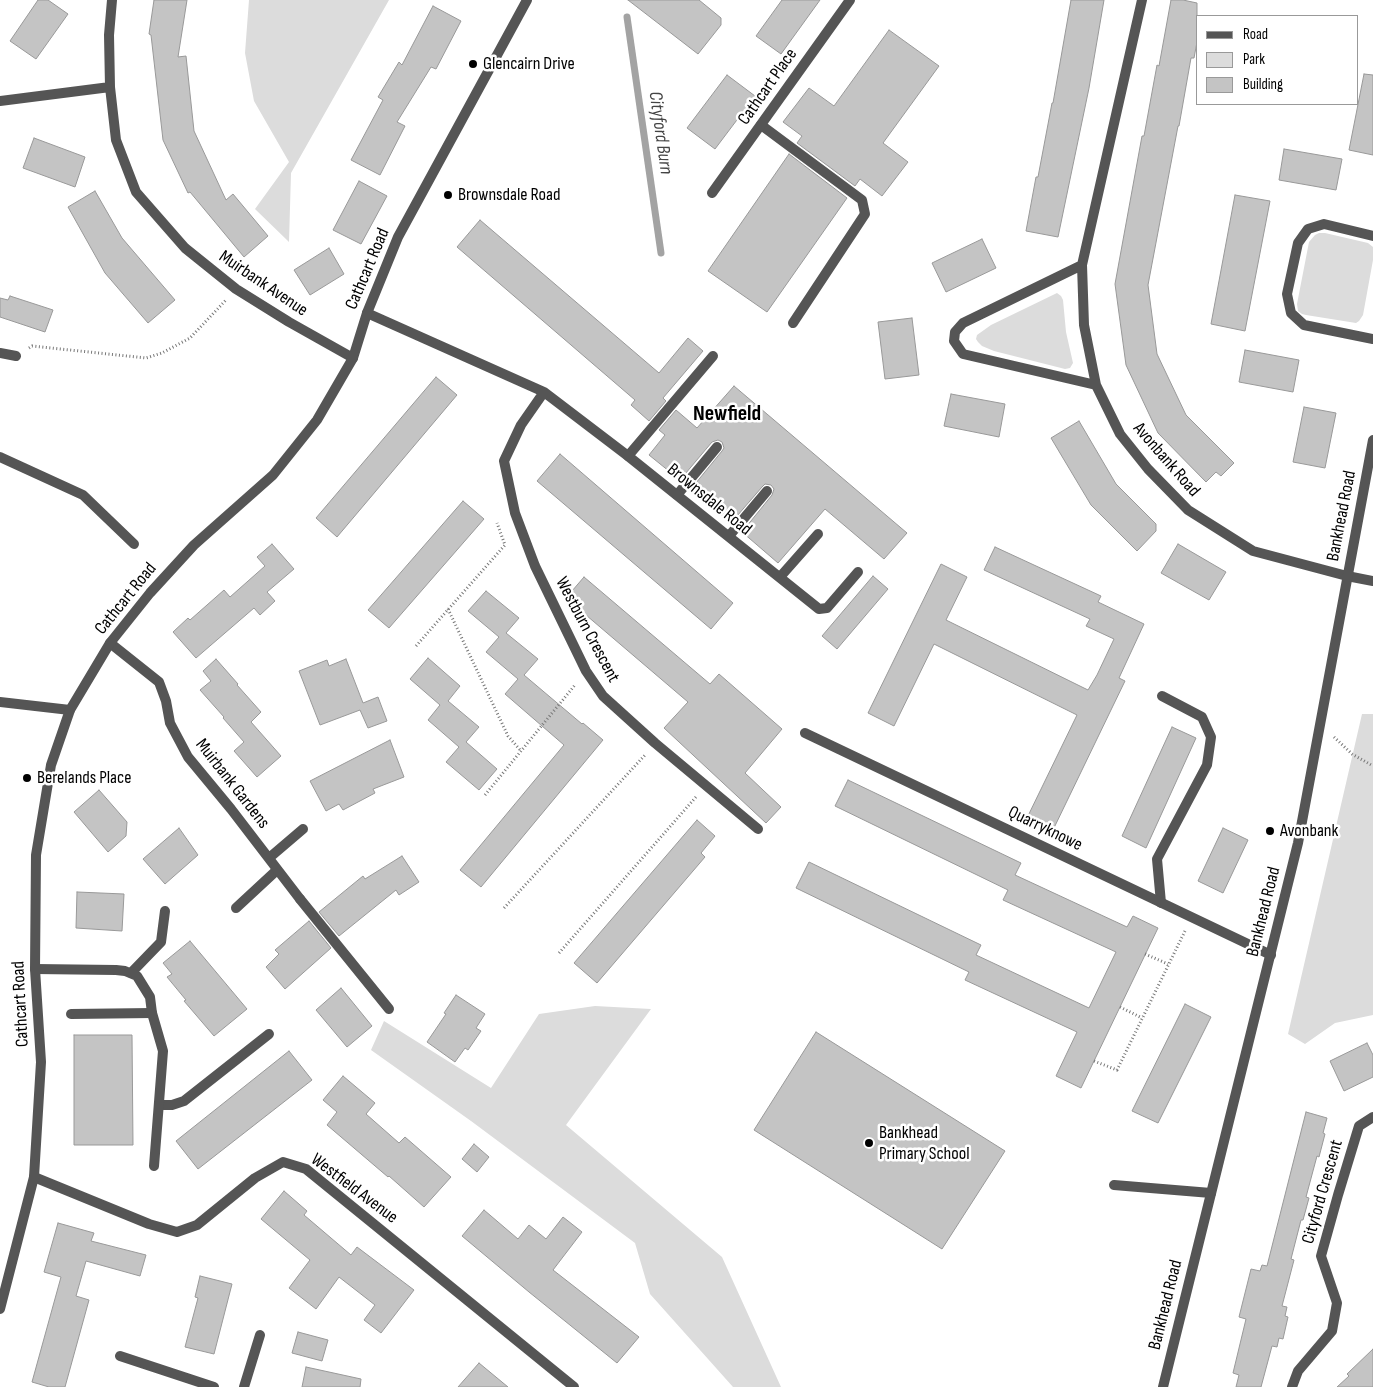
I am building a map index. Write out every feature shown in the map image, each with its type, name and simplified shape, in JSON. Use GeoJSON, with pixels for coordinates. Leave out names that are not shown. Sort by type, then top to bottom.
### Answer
{"type":"FeatureCollection","features":[{"type":"Feature","properties":{"kind":"street","name":"Muirbank Avenue"},"geometry":{"type":"LineString","coordinates":[[112,0],[109,35],[110,87],[116,140],[136,192],[186,248],[236,290],[353,358]]}},
{"type":"Feature","properties":{"kind":"street","name":"Cathcart Road"},"geometry":{"type":"LineString","coordinates":[[0,1309],[34,1178],[41,1062],[35,969],[36,855],[51,765],[70,710],[110,642],[150,593],[194,545],[273,475],[317,420],[353,358],[367,313],[398,237],[527,0]]}},
{"type":"Feature","properties":{"kind":"street","name":"Cathcart Place"},"geometry":{"type":"LineString","coordinates":[[712,193],[850,0]]}},
{"type":"Feature","properties":{"kind":"street","name":"Avonbank Road"},"geometry":{"type":"LineString","coordinates":[[1142,0],[1082,264],[1084,325],[1096,385],[1120,434],[1148,469],[1188,510],[1253,551],[1373,581]]}},
{"type":"Feature","properties":{"kind":"street"},"geometry":{"type":"LineString","coordinates":[[0,101],[110,87]]}},
{"type":"Feature","properties":{"kind":"street"},"geometry":{"type":"LineString","coordinates":[[761,125],[862,200],[865,214],[793,323]]}},
{"type":"Feature","properties":{"kind":"street"},"geometry":{"type":"LineString","coordinates":[[1373,236],[1324,224],[1308,229],[1298,243],[1286,294],[1291,313],[1304,325],[1373,339]]}},
{"type":"Feature","properties":{"kind":"street"},"geometry":{"type":"LineString","coordinates":[[1082,264],[963,323],[955,332],[954,342],[963,354],[1096,385]]}},
{"type":"Feature","properties":{"kind":"street","name":"Brownsdale Road"},"geometry":{"type":"LineString","coordinates":[[367,313],[544,392],[628,456],[819,609],[827,608],[858,572]]}},
{"type":"Feature","properties":{"kind":"street"},"geometry":{"type":"LineString","coordinates":[[0,353],[16,356]]}},
{"type":"Feature","properties":{"kind":"street"},"geometry":{"type":"LineString","coordinates":[[628,456],[713,356]]}},
{"type":"Feature","properties":{"kind":"street","name":"Westburn Crescent"},"geometry":{"type":"LineString","coordinates":[[544,392],[521,426],[504,461],[515,513],[535,566],[586,671],[603,696],[655,743],[758,829]]}},
{"type":"Feature","properties":{"kind":"street","name":"Bankhead Road"},"geometry":{"type":"LineString","coordinates":[[1163,1387],[1298,843],[1373,440]]}},
{"type":"Feature","properties":{"kind":"street"},"geometry":{"type":"LineString","coordinates":[[677,495],[716,447]]}},
{"type":"Feature","properties":{"kind":"street"},"geometry":{"type":"LineString","coordinates":[[0,457],[83,494],[134,544]]}},
{"type":"Feature","properties":{"kind":"street"},"geometry":{"type":"LineString","coordinates":[[729,536],[767,491]]}},
{"type":"Feature","properties":{"kind":"street"},"geometry":{"type":"LineString","coordinates":[[780,577],[818,534]]}},
{"type":"Feature","properties":{"kind":"street","name":"Muirbank Gardens"},"geometry":{"type":"LineString","coordinates":[[110,642],[159,682],[166,701],[170,723],[188,757],[389,1009]]}},
{"type":"Feature","properties":{"kind":"street"},"geometry":{"type":"LineString","coordinates":[[1161,903],[1157,859],[1207,765],[1211,737],[1202,717],[1162,696]]}},
{"type":"Feature","properties":{"kind":"street"},"geometry":{"type":"LineString","coordinates":[[0,702],[70,710]]}},
{"type":"Feature","properties":{"kind":"street","name":"Quarryknowe"},"geometry":{"type":"LineString","coordinates":[[805,733],[1270,955]]}},
{"type":"Feature","properties":{"kind":"street"},"geometry":{"type":"LineString","coordinates":[[269,858],[303,829]]}},
{"type":"Feature","properties":{"kind":"street"},"geometry":{"type":"LineString","coordinates":[[236,908],[277,870]]}},
{"type":"Feature","properties":{"kind":"street"},"geometry":{"type":"LineString","coordinates":[[131,973],[161,942],[165,911]]}},
{"type":"Feature","properties":{"kind":"street"},"geometry":{"type":"LineString","coordinates":[[35,969],[116,970],[131,973],[137,976],[150,997],[152,1013],[162,1051],[154,1166]]}},
{"type":"Feature","properties":{"kind":"street"},"geometry":{"type":"LineString","coordinates":[[71,1014],[152,1013]]}},
{"type":"Feature","properties":{"kind":"street"},"geometry":{"type":"LineString","coordinates":[[159,1105],[172,1105],[184,1101],[269,1034]]}},
{"type":"Feature","properties":{"kind":"street","name":"Cityford Crescent"},"geometry":{"type":"LineString","coordinates":[[1292,1387],[1298,1371],[1332,1331],[1337,1303],[1321,1256],[1359,1126],[1373,1117]]}},
{"type":"Feature","properties":{"kind":"street","name":"Westfield Avenue"},"geometry":{"type":"LineString","coordinates":[[34,1178],[150,1224],[177,1232],[197,1225],[255,1178],[283,1162],[306,1170],[574,1387]]}},
{"type":"Feature","properties":{"kind":"street"},"geometry":{"type":"LineString","coordinates":[[1114,1185],[1211,1193]]}},
{"type":"Feature","properties":{"kind":"street"},"geometry":{"type":"LineString","coordinates":[[244,1387],[260,1335]]}},
{"type":"Feature","properties":{"kind":"street"},"geometry":{"type":"LineString","coordinates":[[120,1356],[214,1387]]}},
{"type":"Feature","properties":{"kind":"path"},"geometry":{"type":"LineString","coordinates":[[16,356],[32,346],[146,358],[162,353],[190,338],[236,290]]}},
{"type":"Feature","properties":{"kind":"path"},"geometry":{"type":"LineString","coordinates":[[416,646],[505,545],[497,523]]}},
{"type":"Feature","properties":{"kind":"path"},"geometry":{"type":"LineString","coordinates":[[448,609],[508,736],[521,751]]}},
{"type":"Feature","properties":{"kind":"path"},"geometry":{"type":"LineString","coordinates":[[485,795],[586,671]]}},
{"type":"Feature","properties":{"kind":"path"},"geometry":{"type":"LineString","coordinates":[[1320,725],[1352,754],[1373,766]]}},
{"type":"Feature","properties":{"kind":"path"},"geometry":{"type":"LineString","coordinates":[[504,908],[655,743]]}},
{"type":"Feature","properties":{"kind":"path"},"geometry":{"type":"LineString","coordinates":[[559,953],[706,786]]}},
{"type":"Feature","properties":{"kind":"path"},"geometry":{"type":"LineString","coordinates":[[1094,1061],[1116,1070],[1192,917]]}},
{"type":"Feature","properties":{"kind":"path"},"geometry":{"type":"LineString","coordinates":[[1145,954],[1168,964]]}},
{"type":"Feature","properties":{"kind":"path"},"geometry":{"type":"LineString","coordinates":[[1120,1008],[1142,1018]]}},
{"type":"Feature","properties":{"kind":"green space"},"geometry":{"type":"Polygon","coordinates":[[[249,0],[389,0],[291,173],[289,242],[255,209],[289,162],[254,101],[245,53],[249,0]]]}},
{"type":"Feature","properties":{"kind":"green space"},"geometry":{"type":"Polygon","coordinates":[[[1319,233],[1368,243],[1373,247],[1373,260],[1363,315],[1356,323],[1306,315],[1298,311],[1297,304],[1309,242],[1319,233]]]}},
{"type":"Feature","properties":{"kind":"green space"},"geometry":{"type":"Polygon","coordinates":[[[1057,293],[1063,300],[1066,332],[1073,363],[1070,368],[1065,369],[994,351],[982,346],[976,339],[977,335],[991,325],[1057,293]]]}},
{"type":"Feature","properties":{"kind":"green space"},"geometry":{"type":"Polygon","coordinates":[[[1362,714],[1373,714],[1373,1015],[1335,1023],[1305,1044],[1288,1034],[1362,714]]]}},
{"type":"Feature","properties":{"kind":"green space"},"geometry":{"type":"Polygon","coordinates":[[[595,1006],[651,1009],[566,1125],[722,1257],[781,1387],[733,1387],[650,1294],[635,1243],[471,1121],[371,1050],[384,1021],[491,1088],[539,1014],[595,1006]]]}},
{"type":"Feature","properties":{"kind":"building"},"geometry":{"type":"Polygon","coordinates":[[[38,0],[48,0],[68,14],[36,59],[10,41],[38,0]]]}},
{"type":"Feature","properties":{"kind":"building"},"geometry":{"type":"Polygon","coordinates":[[[154,0],[187,0],[178,57],[186,56],[194,131],[226,200],[233,194],[268,236],[244,257],[190,192],[188,193],[163,140],[151,35],[149,34],[154,0]]]}},
{"type":"Feature","properties":{"kind":"building"},"geometry":{"type":"Polygon","coordinates":[[[628,0],[699,0],[721,18],[721,25],[698,54],[628,0]]]}},
{"type":"Feature","properties":{"kind":"building"},"geometry":{"type":"Polygon","coordinates":[[[782,0],[820,0],[781,54],[756,36],[782,0]]]}},
{"type":"Feature","properties":{"kind":"building"},"geometry":{"type":"Polygon","coordinates":[[[1071,0],[1104,0],[1089,88],[1058,237],[1026,231],[1053,103],[1071,0]]]}},
{"type":"Feature","properties":{"kind":"building"},"geometry":{"type":"Polygon","coordinates":[[[1171,0],[1197,3],[1196,47],[1194,58],[1191,58],[1148,285],[1157,354],[1186,415],[1234,463],[1221,476],[1216,472],[1206,482],[1158,433],[1126,365],[1115,284],[1142,136],[1144,136],[1157,65],[1159,66],[1171,0]]]}},
{"type":"Feature","properties":{"kind":"building"},"geometry":{"type":"Polygon","coordinates":[[[433,6],[461,21],[436,69],[431,67],[397,122],[405,126],[380,175],[351,160],[383,100],[378,97],[399,62],[402,65],[433,6]]]}},
{"type":"Feature","properties":{"kind":"building"},"geometry":{"type":"Polygon","coordinates":[[[889,30],[939,66],[883,143],[908,162],[882,196],[860,179],[855,186],[797,143],[802,136],[783,122],[809,88],[834,106],[889,30]]]}},
{"type":"Feature","properties":{"kind":"building"},"geometry":{"type":"Polygon","coordinates":[[[1364,74],[1373,75],[1373,155],[1349,150],[1364,74]]]}},
{"type":"Feature","properties":{"kind":"building"},"geometry":{"type":"Polygon","coordinates":[[[727,75],[755,96],[715,149],[687,128],[727,75]]]}},
{"type":"Feature","properties":{"kind":"building"},"geometry":{"type":"Polygon","coordinates":[[[34,138],[85,157],[75,187],[23,168],[34,138]]]}},
{"type":"Feature","properties":{"kind":"building"},"geometry":{"type":"Polygon","coordinates":[[[1284,149],[1342,159],[1336,190],[1279,180],[1284,149]]]}},
{"type":"Feature","properties":{"kind":"building"},"geometry":{"type":"Polygon","coordinates":[[[789,154],[847,198],[767,312],[708,271],[789,154]]]}},
{"type":"Feature","properties":{"kind":"building"},"geometry":{"type":"Polygon","coordinates":[[[359,181],[387,196],[361,244],[333,230],[359,181]]]}},
{"type":"Feature","properties":{"kind":"building"},"geometry":{"type":"Polygon","coordinates":[[[95,191],[122,238],[175,300],[148,323],[105,273],[68,207],[95,191]]]}},
{"type":"Feature","properties":{"kind":"building"},"geometry":{"type":"Polygon","coordinates":[[[1235,195],[1270,201],[1245,331],[1211,324],[1235,195]]]}},
{"type":"Feature","properties":{"kind":"building"},"geometry":{"type":"Polygon","coordinates":[[[480,220],[659,373],[688,338],[703,351],[663,398],[666,401],[649,421],[631,405],[635,400],[457,247],[480,220]]]}},
{"type":"Feature","properties":{"kind":"building"},"geometry":{"type":"Polygon","coordinates":[[[982,239],[996,268],[946,292],[932,263],[982,239]]]}},
{"type":"Feature","properties":{"kind":"building"},"geometry":{"type":"Polygon","coordinates":[[[329,248],[344,274],[310,295],[294,270],[329,248]]]}},
{"type":"Feature","properties":{"kind":"building"},"geometry":{"type":"Polygon","coordinates":[[[10,296],[53,310],[45,332],[0,317],[0,298],[8,300],[10,296]]]}},
{"type":"Feature","properties":{"kind":"building"},"geometry":{"type":"Polygon","coordinates":[[[912,318],[919,375],[885,379],[878,322],[912,318]]]}},
{"type":"Feature","properties":{"kind":"building"},"geometry":{"type":"Polygon","coordinates":[[[1245,350],[1299,360],[1293,392],[1239,382],[1245,350]]]}},
{"type":"Feature","properties":{"kind":"building"},"geometry":{"type":"Polygon","coordinates":[[[436,377],[457,395],[337,537],[316,518],[436,377]]]}},
{"type":"Feature","properties":{"kind":"building"},"geometry":{"type":"Polygon","coordinates":[[[734,386],[907,533],[884,559],[825,509],[778,563],[742,532],[772,495],[774,489],[771,485],[765,484],[731,523],[691,489],[724,448],[722,442],[718,440],[712,442],[680,480],[649,455],[665,435],[659,430],[676,410],[697,428],[734,386]]]}},
{"type":"Feature","properties":{"kind":"building"},"geometry":{"type":"Polygon","coordinates":[[[951,394],[1005,404],[999,437],[944,426],[951,394]]]}},
{"type":"Feature","properties":{"kind":"building"},"geometry":{"type":"Polygon","coordinates":[[[1304,407],[1336,413],[1325,468],[1293,462],[1304,407]]]}},
{"type":"Feature","properties":{"kind":"building"},"geometry":{"type":"Polygon","coordinates":[[[1079,421],[1116,484],[1156,524],[1156,531],[1137,551],[1091,505],[1051,438],[1079,421]]]}},
{"type":"Feature","properties":{"kind":"building"},"geometry":{"type":"Polygon","coordinates":[[[560,454],[733,603],[711,629],[537,481],[560,454]]]}},
{"type":"Feature","properties":{"kind":"building"},"geometry":{"type":"Polygon","coordinates":[[[463,501],[484,519],[389,628],[368,610],[463,501]]]}},
{"type":"Feature","properties":{"kind":"building"},"geometry":{"type":"Polygon","coordinates":[[[272,544],[294,569],[267,592],[275,601],[260,615],[254,608],[196,658],[173,632],[188,618],[190,620],[224,590],[230,597],[265,566],[257,557],[272,544]]]}},
{"type":"Feature","properties":{"kind":"building"},"geometry":{"type":"Polygon","coordinates":[[[1178,544],[1226,572],[1209,600],[1161,573],[1178,544]]]}},
{"type":"Feature","properties":{"kind":"building"},"geometry":{"type":"Polygon","coordinates":[[[995,547],[1101,596],[1098,602],[1144,624],[1119,678],[1125,681],[1052,832],[1026,820],[1077,715],[934,644],[894,726],[868,713],[941,564],[967,577],[946,620],[1088,690],[1114,639],[1086,626],[1090,619],[984,570],[995,547]]]}},
{"type":"Feature","properties":{"kind":"building"},"geometry":{"type":"Polygon","coordinates":[[[873,576],[888,589],[837,649],[822,636],[873,576]]]}},
{"type":"Feature","properties":{"kind":"building"},"geometry":{"type":"Polygon","coordinates":[[[584,577],[710,684],[719,674],[782,729],[745,773],[781,807],[766,823],[664,728],[688,702],[566,598],[584,577]]]}},
{"type":"Feature","properties":{"kind":"building"},"geometry":{"type":"Polygon","coordinates":[[[486,591],[519,618],[506,633],[538,659],[524,675],[603,740],[481,887],[460,870],[564,745],[505,694],[518,679],[486,652],[499,637],[468,611],[486,591]]]}},
{"type":"Feature","properties":{"kind":"building"},"geometry":{"type":"Polygon","coordinates":[[[428,658],[460,686],[448,701],[479,727],[466,742],[497,769],[479,790],[446,762],[459,747],[428,720],[440,705],[410,679],[428,658]]]}},
{"type":"Feature","properties":{"kind":"building"},"geometry":{"type":"Polygon","coordinates":[[[216,659],[261,712],[251,722],[281,756],[257,777],[234,751],[244,742],[200,690],[211,681],[203,671],[216,659]]]}},
{"type":"Feature","properties":{"kind":"building"},"geometry":{"type":"Polygon","coordinates":[[[346,659],[363,703],[378,697],[387,721],[368,728],[360,710],[320,725],[299,671],[327,660],[329,666],[346,659]]]}},
{"type":"Feature","properties":{"kind":"building"},"geometry":{"type":"Polygon","coordinates":[[[1172,727],[1196,738],[1146,848],[1122,836],[1172,727]]]}},
{"type":"Feature","properties":{"kind":"building"},"geometry":{"type":"Polygon","coordinates":[[[390,740],[404,777],[373,789],[375,793],[343,810],[339,804],[326,811],[310,781],[390,740]]]}},
{"type":"Feature","properties":{"kind":"building"},"geometry":{"type":"Polygon","coordinates":[[[848,780],[1021,863],[1015,875],[1127,927],[1133,916],[1158,928],[1081,1088],[1056,1076],[1077,1032],[965,980],[969,972],[796,888],[809,862],[981,945],[976,955],[1089,1008],[1116,952],[1003,900],[1008,890],[835,806],[848,780]]]}},
{"type":"Feature","properties":{"kind":"building"},"geometry":{"type":"Polygon","coordinates":[[[99,790],[127,822],[126,836],[108,852],[74,812],[99,790]]]}},
{"type":"Feature","properties":{"kind":"building"},"geometry":{"type":"Polygon","coordinates":[[[697,820],[715,836],[701,853],[705,857],[597,983],[574,963],[697,820]]]}},
{"type":"Feature","properties":{"kind":"building"},"geometry":{"type":"Polygon","coordinates":[[[179,828],[198,855],[165,884],[143,859],[179,828]]]}},
{"type":"Feature","properties":{"kind":"building"},"geometry":{"type":"Polygon","coordinates":[[[1223,828],[1248,840],[1223,893],[1198,881],[1223,828]]]}},
{"type":"Feature","properties":{"kind":"building"},"geometry":{"type":"Polygon","coordinates":[[[402,856],[419,882],[399,895],[396,890],[339,936],[319,912],[363,876],[365,879],[402,856]]]}},
{"type":"Feature","properties":{"kind":"building"},"geometry":{"type":"Polygon","coordinates":[[[77,892],[124,894],[122,931],[76,928],[77,892]]]}},
{"type":"Feature","properties":{"kind":"building"},"geometry":{"type":"Polygon","coordinates":[[[309,921],[331,948],[285,989],[266,967],[279,954],[275,950],[309,921]]]}},
{"type":"Feature","properties":{"kind":"building"},"geometry":{"type":"Polygon","coordinates":[[[190,941],[247,1009],[214,1036],[184,1001],[186,1000],[167,977],[172,974],[163,963],[190,941]]]}},
{"type":"Feature","properties":{"kind":"building"},"geometry":{"type":"Polygon","coordinates":[[[341,988],[372,1026],[347,1047],[316,1010],[341,988]]]}},
{"type":"Feature","properties":{"kind":"building"},"geometry":{"type":"Polygon","coordinates":[[[456,995],[485,1014],[476,1028],[481,1031],[468,1050],[465,1048],[455,1062],[427,1042],[456,995]]]}},
{"type":"Feature","properties":{"kind":"building"},"geometry":{"type":"Polygon","coordinates":[[[1185,1004],[1211,1017],[1158,1123],[1132,1111],[1185,1004]]]}},
{"type":"Feature","properties":{"kind":"building"},"geometry":{"type":"Polygon","coordinates":[[[816,1032],[1005,1151],[942,1249],[754,1130],[816,1032]]]}},
{"type":"Feature","properties":{"kind":"building"},"geometry":{"type":"Polygon","coordinates":[[[74,1035],[132,1035],[133,1145],[74,1145],[74,1035]]]}},
{"type":"Feature","properties":{"kind":"building"},"geometry":{"type":"Polygon","coordinates":[[[1367,1043],[1373,1055],[1373,1077],[1344,1091],[1330,1061],[1367,1043]]]}},
{"type":"Feature","properties":{"kind":"building"},"geometry":{"type":"Polygon","coordinates":[[[289,1051],[312,1080],[198,1169],[176,1141],[289,1051]]]}},
{"type":"Feature","properties":{"kind":"building"},"geometry":{"type":"Polygon","coordinates":[[[343,1076],[375,1103],[366,1114],[399,1143],[405,1137],[451,1177],[424,1207],[327,1125],[337,1112],[323,1100],[343,1076]]]}},
{"type":"Feature","properties":{"kind":"building"},"geometry":{"type":"Polygon","coordinates":[[[1306,1112],[1327,1118],[1319,1157],[1317,1156],[1306,1197],[1309,1198],[1291,1259],[1294,1260],[1282,1306],[1287,1307],[1285,1316],[1288,1317],[1283,1339],[1279,1338],[1277,1347],[1272,1346],[1261,1387],[1236,1387],[1239,1375],[1233,1373],[1246,1319],[1239,1317],[1251,1269],[1260,1271],[1262,1265],[1267,1266],[1306,1112]]]}},
{"type":"Feature","properties":{"kind":"building"},"geometry":{"type":"Polygon","coordinates":[[[474,1144],[489,1157],[477,1172],[462,1159],[474,1144]]]}},
{"type":"Feature","properties":{"kind":"building"},"geometry":{"type":"Polygon","coordinates":[[[284,1191],[307,1211],[304,1215],[351,1255],[357,1247],[414,1290],[381,1333],[364,1320],[375,1305],[339,1277],[316,1309],[289,1288],[310,1260],[261,1219],[284,1191]]]}},
{"type":"Feature","properties":{"kind":"building"},"geometry":{"type":"Polygon","coordinates":[[[484,1210],[518,1239],[529,1225],[546,1239],[563,1217],[582,1232],[553,1270],[639,1337],[617,1363],[462,1236],[484,1210]]]}},
{"type":"Feature","properties":{"kind":"building"},"geometry":{"type":"Polygon","coordinates":[[[58,1223],[94,1233],[91,1241],[146,1255],[140,1276],[86,1261],[76,1296],[89,1300],[65,1387],[49,1387],[32,1382],[61,1277],[44,1272],[58,1223]]]}},
{"type":"Feature","properties":{"kind":"building"},"geometry":{"type":"Polygon","coordinates":[[[200,1276],[232,1284],[214,1354],[185,1347],[198,1298],[195,1297],[200,1276]]]}},
{"type":"Feature","properties":{"kind":"building"},"geometry":{"type":"Polygon","coordinates":[[[298,1332],[328,1340],[322,1361],[292,1353],[298,1332]]]}},
{"type":"Feature","properties":{"kind":"building"},"geometry":{"type":"Polygon","coordinates":[[[1373,1349],[1373,1387],[1337,1387],[1349,1376],[1347,1374],[1373,1349]]]}},
{"type":"Feature","properties":{"kind":"building"},"geometry":{"type":"Polygon","coordinates":[[[479,1363],[508,1387],[458,1387],[479,1363]]]}},
{"type":"Feature","properties":{"kind":"building"},"geometry":{"type":"Polygon","coordinates":[[[306,1367],[361,1379],[360,1387],[302,1387],[306,1367]]]}},
{"type":"Feature","properties":{"kind":"waterway","name":"Cityford Burn"},"geometry":{"type":"LineString","coordinates":[[627,17],[661,253]]}},
{"type":"Feature","properties":{"kind":"place","name":"Glencairn Drive"},"geometry":{"type":"Point","coordinates":[473,64]}},
{"type":"Feature","properties":{"kind":"place","name":"Brownsdale Road"},"geometry":{"type":"Point","coordinates":[448,195]}},
{"type":"Feature","properties":{"kind":"place","name":"Berelands Place"},"geometry":{"type":"Point","coordinates":[27,778]}},
{"type":"Feature","properties":{"kind":"place","name":"Avonbank"},"geometry":{"type":"Point","coordinates":[1270,831]}},
{"type":"Feature","properties":{"kind":"place","name":"Bankhead Primary School"},"geometry":{"type":"Point","coordinates":[869,1143]}},
{"type":"Feature","properties":{"kind":"district","name":"Newfield"},"geometry":{"type":"Point","coordinates":[727,414]}}]}
